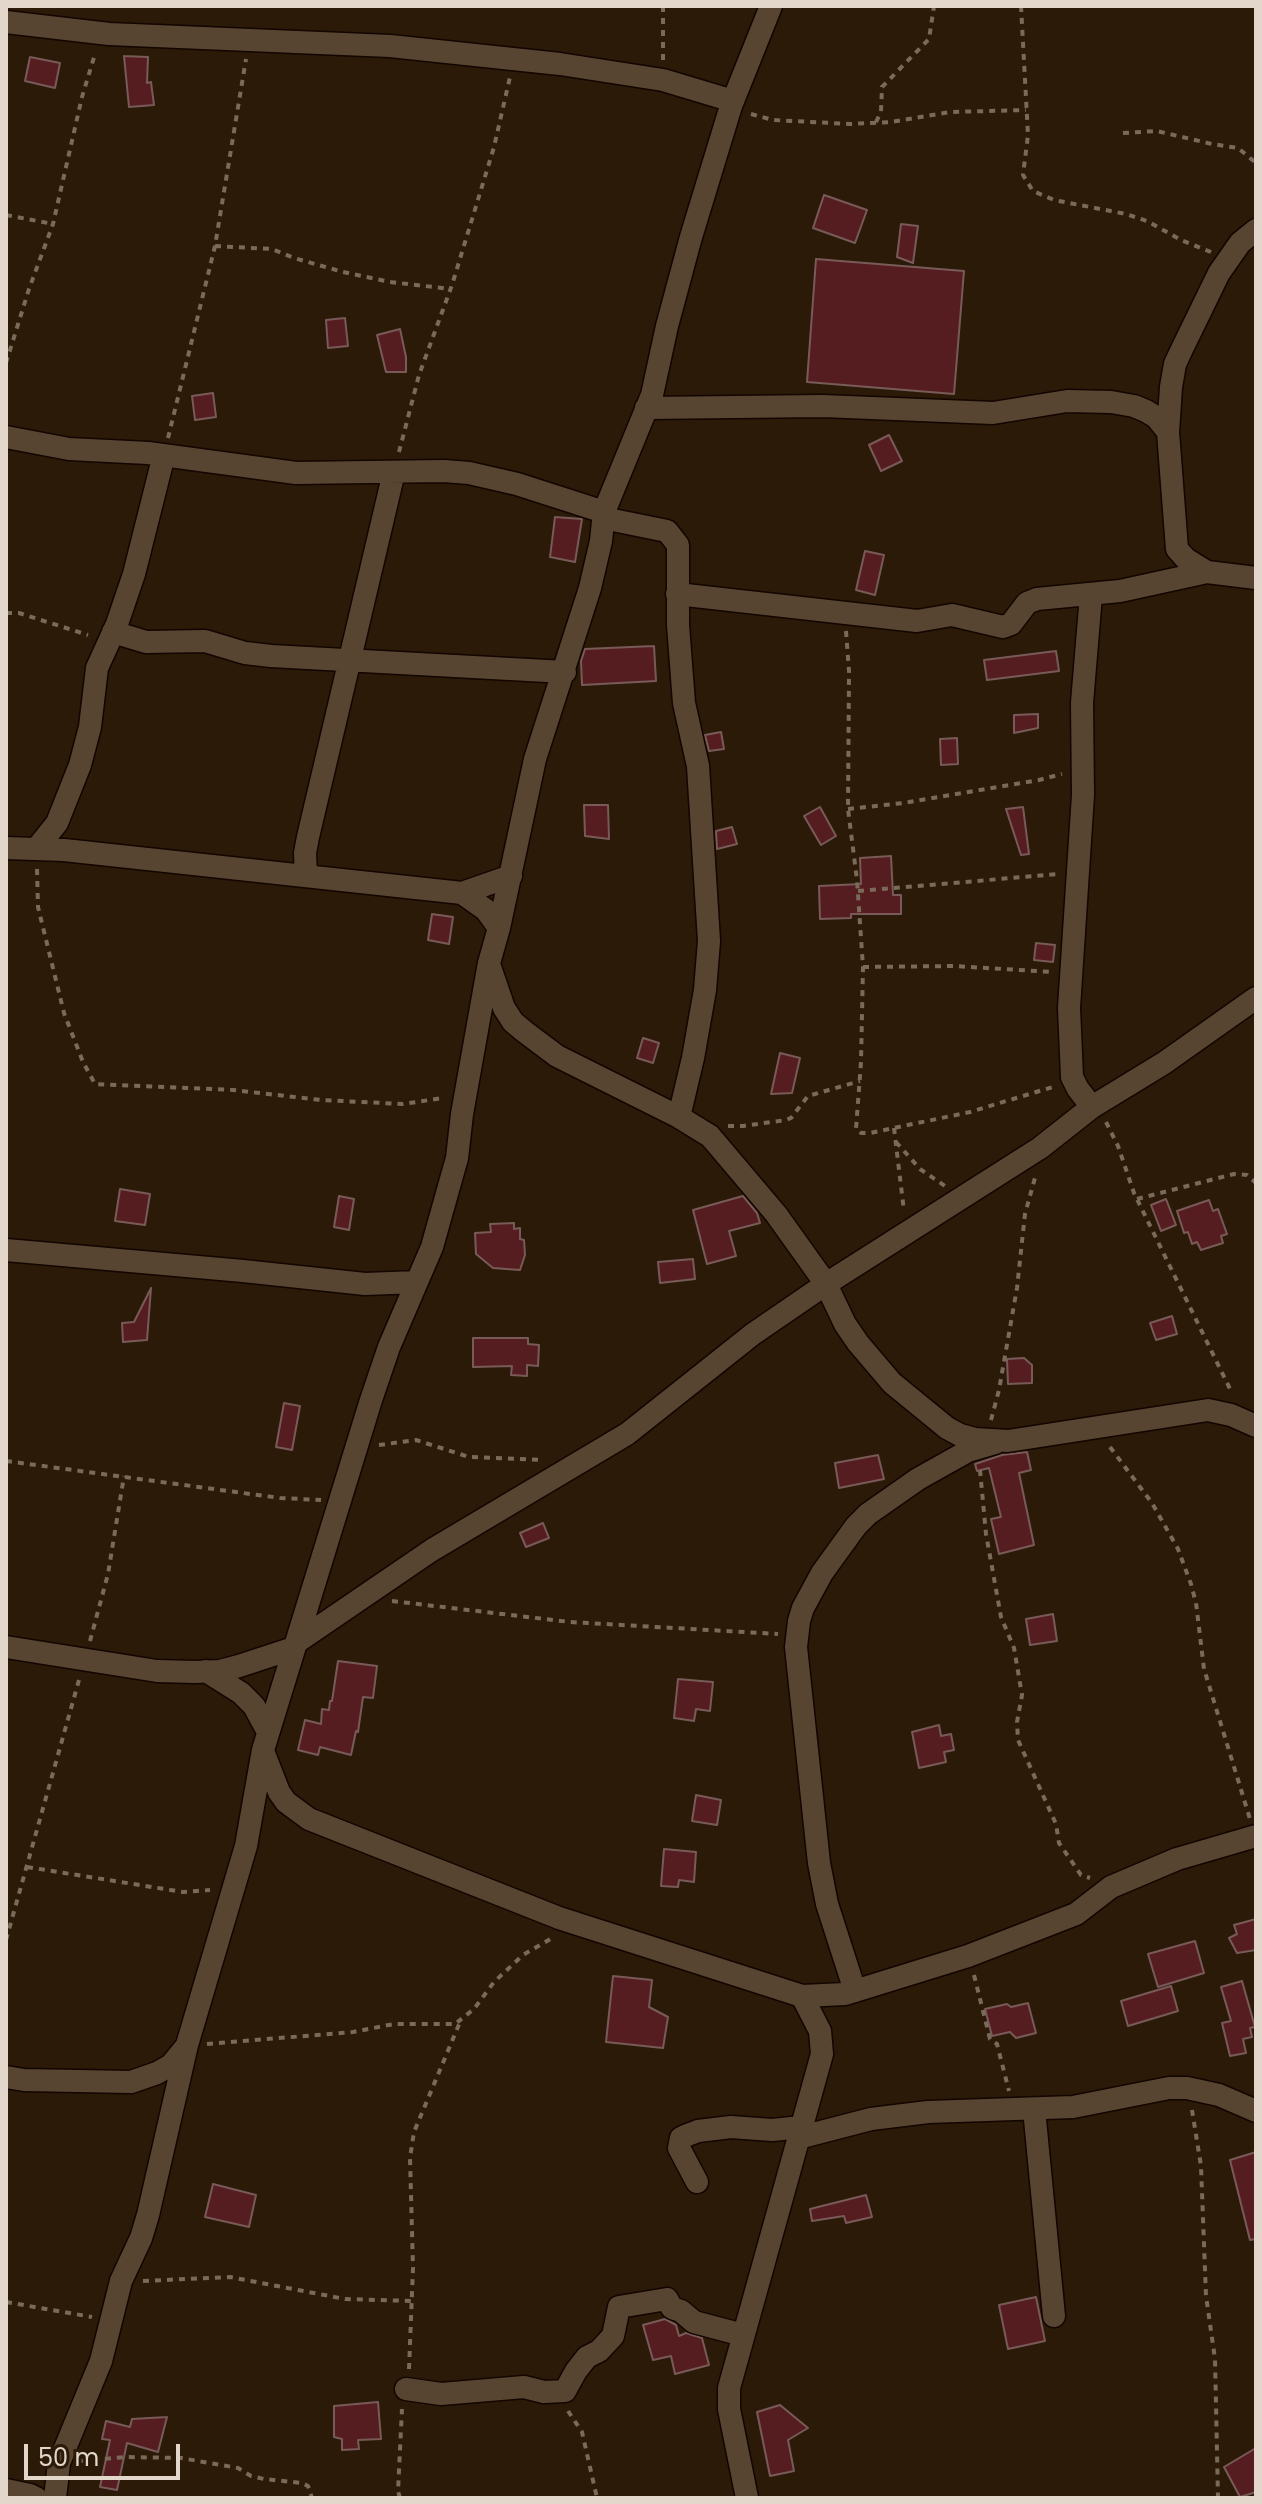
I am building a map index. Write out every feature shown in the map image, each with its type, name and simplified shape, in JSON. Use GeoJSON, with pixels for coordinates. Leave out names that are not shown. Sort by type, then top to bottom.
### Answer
{"type":"FeatureCollection","features":[{"type":"Feature","properties":{"kind":"street"},"geometry":{"type":"LineString","coordinates":[[55,2498],[59,2463],[101,2361],[121,2281],[148,2215],[187,2045],[246,1846],[266,1741],[357,1444],[389,1347],[432,1247],[457,1158],[489,963],[535,759],[590,588],[604,515],[652,395],[691,237],[732,104],[771,6]]}},
{"type":"Feature","properties":{"kind":"street"},"geometry":{"type":"LineString","coordinates":[[6,22],[98,33],[390,46],[560,64],[663,80],[732,104]]}},
{"type":"Feature","properties":{"kind":"street"},"geometry":{"type":"LineString","coordinates":[[1207,572],[1186,559],[1177,549],[1168,432],[1171,387],[1175,364],[1229,258],[1240,243],[1256,230]]}},
{"type":"Feature","properties":{"kind":"street"},"geometry":{"type":"LineString","coordinates":[[646,408],[823,406],[993,413],[1067,401],[1111,402],[1146,411],[1156,417],[1168,432]]}},
{"type":"Feature","properties":{"kind":"street"},"geometry":{"type":"LineString","coordinates":[[6,437],[69,449],[164,455],[296,473],[469,473],[517,484],[604,515],[667,531],[673,537],[679,554],[677,594],[684,703],[698,766],[709,941],[705,990],[684,1120]]}},
{"type":"Feature","properties":{"kind":"street"},"geometry":{"type":"LineString","coordinates":[[37,848],[57,823],[80,765],[90,727],[97,668],[134,574],[164,455]]}},
{"type":"Feature","properties":{"kind":"street"},"geometry":{"type":"LineString","coordinates":[[306,876],[308,837],[394,472]]}},
{"type":"Feature","properties":{"kind":"street"},"geometry":{"type":"LineString","coordinates":[[677,594],[917,621],[952,615],[1003,627],[1011,624],[1023,606],[1032,600],[1120,591],[1207,572],[1256,578]]}},
{"type":"Feature","properties":{"kind":"street"},"geometry":{"type":"LineString","coordinates":[[1091,595],[1082,703],[1083,768],[1069,1008],[1072,1077],[1078,1089],[1094,1106]]}},
{"type":"Feature","properties":{"kind":"street"},"geometry":{"type":"LineString","coordinates":[[113,632],[137,641],[205,641],[245,653],[565,672]]}},
{"type":"Feature","properties":{"kind":"street"},"geometry":{"type":"LineString","coordinates":[[6,848],[37,848],[462,893],[511,876]]}},
{"type":"Feature","properties":{"kind":"street"},"geometry":{"type":"LineString","coordinates":[[462,893],[486,910],[499,928]]}},
{"type":"Feature","properties":{"kind":"street"},"geometry":{"type":"LineString","coordinates":[[489,963],[504,1008],[513,1022],[525,1032],[557,1056],[710,1136],[776,1214],[826,1284],[845,1324],[892,1383],[947,1428],[987,1443]]}},
{"type":"Feature","properties":{"kind":"street"},"geometry":{"type":"LineString","coordinates":[[6,1647],[157,1671],[206,1671],[239,1666],[295,1645],[432,1550],[627,1434],[753,1334],[1040,1148],[1094,1106],[1164,1063],[1256,998]]}},
{"type":"Feature","properties":{"kind":"street"},"geometry":{"type":"LineString","coordinates":[[6,1250],[365,1284],[417,1282]]}},
{"type":"Feature","properties":{"kind":"street"},"geometry":{"type":"LineString","coordinates":[[855,1991],[827,1904],[819,1863],[803,1724],[797,1635],[803,1608],[822,1573],[856,1526],[878,1506],[918,1479],[987,1443],[1208,1410],[1250,1423]]}},
{"type":"Feature","properties":{"kind":"street"},"geometry":{"type":"LineString","coordinates":[[206,1671],[241,1693],[254,1706],[279,1792],[286,1802],[309,1819],[577,1924],[802,1996],[834,1996],[855,1991],[968,1956],[1076,1914],[1111,1887],[1177,1859],[1256,1836]]}},
{"type":"Feature","properties":{"kind":"street"},"geometry":{"type":"LineString","coordinates":[[747,2498],[729,2409],[729,2388],[822,2054],[820,2031],[802,1996]]}},
{"type":"Feature","properties":{"kind":"street"},"geometry":{"type":"LineString","coordinates":[[6,2077],[131,2082],[171,2065],[187,2045]]}},
{"type":"Feature","properties":{"kind":"street"},"geometry":{"type":"LineString","coordinates":[[697,2182],[679,2148],[681,2138],[698,2131],[731,2127],[800,2132],[928,2112],[1073,2107],[1169,2088],[1187,2088],[1219,2095],[1256,2111]]}},
{"type":"Feature","properties":{"kind":"street"},"geometry":{"type":"LineString","coordinates":[[1023,2109],[1054,2316]]}},
{"type":"Feature","properties":{"kind":"street"},"geometry":{"type":"LineString","coordinates":[[406,2389],[441,2394],[524,2387],[549,2392],[565,2391],[587,2357],[599,2351],[613,2336],[619,2307],[667,2299],[672,2308],[694,2322],[743,2335]]}},
{"type":"Feature","properties":{"kind":"street"},"geometry":{"type":"LineString","coordinates":[[6,2490],[36,2498]]}},
{"type":"Feature","properties":{"kind":"path"},"geometry":{"type":"LineString","coordinates":[[663,6],[663,80]]}},
{"type":"Feature","properties":{"kind":"path"},"geometry":{"type":"LineString","coordinates":[[876,122],[881,112],[882,87],[929,39],[934,6]]}},
{"type":"Feature","properties":{"kind":"path"},"geometry":{"type":"LineString","coordinates":[[1021,6],[1028,135],[1023,175],[1033,191],[1054,200],[1147,221],[1199,248],[1229,258]]}},
{"type":"Feature","properties":{"kind":"path"},"geometry":{"type":"LineString","coordinates":[[6,363],[53,224],[98,33]]}},
{"type":"Feature","properties":{"kind":"path"},"geometry":{"type":"LineString","coordinates":[[164,455],[215,246],[249,40]]}},
{"type":"Feature","properties":{"kind":"path"},"geometry":{"type":"LineString","coordinates":[[394,472],[419,375],[451,289],[494,147],[514,59]]}},
{"type":"Feature","properties":{"kind":"path"},"geometry":{"type":"LineString","coordinates":[[732,104],[773,120],[814,123],[876,122],[950,112],[1026,110]]}},
{"type":"Feature","properties":{"kind":"path"},"geometry":{"type":"LineString","coordinates":[[1123,133],[1157,131],[1238,148],[1256,163]]}},
{"type":"Feature","properties":{"kind":"path"},"geometry":{"type":"LineString","coordinates":[[6,215],[53,224]]}},
{"type":"Feature","properties":{"kind":"path"},"geometry":{"type":"LineString","coordinates":[[215,246],[272,249],[343,272],[390,282],[451,289]]}},
{"type":"Feature","properties":{"kind":"path"},"geometry":{"type":"LineString","coordinates":[[844,612],[849,671],[848,809],[863,967],[857,1131],[870,1133],[970,1112],[1056,1086],[1072,1077]]}},
{"type":"Feature","properties":{"kind":"path"},"geometry":{"type":"LineString","coordinates":[[6,613],[19,613],[90,636],[113,632]]}},
{"type":"Feature","properties":{"kind":"path"},"geometry":{"type":"LineString","coordinates":[[848,809],[1039,780],[1083,768]]}},
{"type":"Feature","properties":{"kind":"path"},"geometry":{"type":"LineString","coordinates":[[37,848],[38,907],[48,952],[64,1013],[95,1084],[233,1090],[321,1100],[403,1104],[465,1095]]}},
{"type":"Feature","properties":{"kind":"path"},"geometry":{"type":"LineString","coordinates":[[858,891],[1003,880],[1049,873],[1077,878]]}},
{"type":"Feature","properties":{"kind":"path"},"geometry":{"type":"LineString","coordinates":[[863,967],[953,966],[1071,974]]}},
{"type":"Feature","properties":{"kind":"path"},"geometry":{"type":"LineString","coordinates":[[684,1120],[743,1126],[778,1123],[791,1118],[808,1096],[860,1081]]}},
{"type":"Feature","properties":{"kind":"path"},"geometry":{"type":"LineString","coordinates":[[1094,1106],[1118,1146],[1137,1199],[1250,1423]]}},
{"type":"Feature","properties":{"kind":"path"},"geometry":{"type":"LineString","coordinates":[[894,1128],[907,1233]]}},
{"type":"Feature","properties":{"kind":"path"},"geometry":{"type":"LineString","coordinates":[[896,1142],[920,1169],[965,1196]]}},
{"type":"Feature","properties":{"kind":"path"},"geometry":{"type":"LineString","coordinates":[[1040,1148],[1034,1187],[1025,1214],[1017,1288],[987,1443],[986,1534],[1001,1617],[1014,1648],[1022,1695],[1017,1722],[1018,1740],[1056,1824],[1059,1843],[1081,1875],[1111,1887]]}},
{"type":"Feature","properties":{"kind":"path"},"geometry":{"type":"LineString","coordinates":[[1137,1199],[1234,1174],[1247,1175],[1256,1183]]}},
{"type":"Feature","properties":{"kind":"path"},"geometry":{"type":"LineString","coordinates":[[1097,1427],[1152,1503],[1178,1549],[1196,1603],[1204,1669],[1256,1836]]}},
{"type":"Feature","properties":{"kind":"path"},"geometry":{"type":"LineString","coordinates":[[357,1444],[377,1446],[416,1440],[469,1457],[543,1459]]}},
{"type":"Feature","properties":{"kind":"path"},"geometry":{"type":"LineString","coordinates":[[6,1461],[280,1498],[339,1501]]}},
{"type":"Feature","properties":{"kind":"path"},"geometry":{"type":"LineString","coordinates":[[6,1940],[108,1574],[124,1476]]}},
{"type":"Feature","properties":{"kind":"path"},"geometry":{"type":"LineString","coordinates":[[362,1598],[570,1622],[797,1635]]}},
{"type":"Feature","properties":{"kind":"path"},"geometry":{"type":"LineString","coordinates":[[27,1867],[183,1892],[233,1888]]}},
{"type":"Feature","properties":{"kind":"path"},"geometry":{"type":"LineString","coordinates":[[400,2498],[402,2405],[406,2389],[412,2301],[410,2158],[414,2132],[460,2022],[494,1982],[523,1955],[577,1924]]}},
{"type":"Feature","properties":{"kind":"path"},"geometry":{"type":"LineString","coordinates":[[968,1956],[990,2039],[997,2044],[1023,2109]]}},
{"type":"Feature","properties":{"kind":"path"},"geometry":{"type":"LineString","coordinates":[[187,2045],[339,2033],[394,2024],[445,2025],[460,2022]]}},
{"type":"Feature","properties":{"kind":"path"},"geometry":{"type":"LineString","coordinates":[[1187,2088],[1201,2166],[1204,2271],[1217,2384],[1218,2498]]}},
{"type":"Feature","properties":{"kind":"path"},"geometry":{"type":"LineString","coordinates":[[121,2281],[230,2277],[345,2299],[412,2301]]}},
{"type":"Feature","properties":{"kind":"path"},"geometry":{"type":"LineString","coordinates":[[6,2302],[110,2320]]}},
{"type":"Feature","properties":{"kind":"path"},"geometry":{"type":"LineString","coordinates":[[549,2392],[573,2417],[582,2432],[597,2498]]}},
{"type":"Feature","properties":{"kind":"path"},"geometry":{"type":"LineString","coordinates":[[59,2463],[126,2457],[181,2458],[238,2468],[264,2479],[302,2483],[308,2486],[312,2498]]}},
{"type":"Feature","properties":{"kind":"building"},"geometry":{"type":"Polygon","coordinates":[[[124,56],[148,57],[147,83],[151,82],[154,105],[129,107],[124,56]]]}},
{"type":"Feature","properties":{"kind":"building"},"geometry":{"type":"Polygon","coordinates":[[[30,57],[60,63],[55,88],[25,81],[30,57]]]}},
{"type":"Feature","properties":{"kind":"building"},"geometry":{"type":"Polygon","coordinates":[[[824,195],[867,210],[855,243],[813,228],[824,195]]]}},
{"type":"Feature","properties":{"kind":"building"},"geometry":{"type":"Polygon","coordinates":[[[901,224],[918,226],[913,263],[897,257],[901,224]]]}},
{"type":"Feature","properties":{"kind":"building"},"geometry":{"type":"Polygon","coordinates":[[[816,259],[964,271],[954,394],[807,382],[816,259]]]}},
{"type":"Feature","properties":{"kind":"building"},"geometry":{"type":"Polygon","coordinates":[[[345,318],[348,346],[328,348],[326,320],[345,318]]]}},
{"type":"Feature","properties":{"kind":"building"},"geometry":{"type":"Polygon","coordinates":[[[400,329],[406,372],[386,372],[377,335],[400,329]]]}},
{"type":"Feature","properties":{"kind":"building"},"geometry":{"type":"Polygon","coordinates":[[[213,393],[216,417],[195,420],[192,396],[213,393]]]}},
{"type":"Feature","properties":{"kind":"building"},"geometry":{"type":"Polygon","coordinates":[[[889,435],[902,461],[881,471],[869,445],[889,435]]]}},
{"type":"Feature","properties":{"kind":"building"},"geometry":{"type":"Polygon","coordinates":[[[555,517],[582,519],[575,562],[550,557],[555,517]]]}},
{"type":"Feature","properties":{"kind":"building"},"geometry":{"type":"Polygon","coordinates":[[[865,551],[884,555],[875,595],[856,590],[865,551]]]}},
{"type":"Feature","properties":{"kind":"building"},"geometry":{"type":"Polygon","coordinates":[[[654,646],[656,681],[582,685],[581,661],[585,649],[654,646]]]}},
{"type":"Feature","properties":{"kind":"building"},"geometry":{"type":"Polygon","coordinates":[[[1056,651],[1059,671],[987,680],[984,660],[1056,651]]]}},
{"type":"Feature","properties":{"kind":"building"},"geometry":{"type":"Polygon","coordinates":[[[1038,714],[1038,728],[1014,733],[1014,715],[1038,714]]]}},
{"type":"Feature","properties":{"kind":"building"},"geometry":{"type":"Polygon","coordinates":[[[721,732],[724,749],[709,751],[705,735],[721,732]]]}},
{"type":"Feature","properties":{"kind":"building"},"geometry":{"type":"Polygon","coordinates":[[[957,738],[958,764],[941,765],[940,739],[957,738]]]}},
{"type":"Feature","properties":{"kind":"building"},"geometry":{"type":"Polygon","coordinates":[[[584,805],[608,805],[609,839],[585,836],[584,805]]]}},
{"type":"Feature","properties":{"kind":"building"},"geometry":{"type":"Polygon","coordinates":[[[820,807],[836,836],[821,845],[804,816],[820,807]]]}},
{"type":"Feature","properties":{"kind":"building"},"geometry":{"type":"Polygon","coordinates":[[[1023,807],[1029,854],[1021,855],[1006,809],[1023,807]]]}},
{"type":"Feature","properties":{"kind":"building"},"geometry":{"type":"Polygon","coordinates":[[[732,827],[737,844],[717,849],[716,831],[732,827]]]}},
{"type":"Feature","properties":{"kind":"building"},"geometry":{"type":"Polygon","coordinates":[[[891,856],[893,895],[901,895],[901,914],[851,914],[851,918],[820,919],[819,886],[861,884],[860,858],[891,856]]]}},
{"type":"Feature","properties":{"kind":"building"},"geometry":{"type":"Polygon","coordinates":[[[432,914],[453,917],[449,944],[428,940],[432,914]]]}},
{"type":"Feature","properties":{"kind":"building"},"geometry":{"type":"Polygon","coordinates":[[[1036,943],[1055,945],[1053,962],[1034,960],[1036,943]]]}},
{"type":"Feature","properties":{"kind":"building"},"geometry":{"type":"Polygon","coordinates":[[[643,1038],[659,1043],[653,1063],[637,1058],[643,1038]]]}},
{"type":"Feature","properties":{"kind":"building"},"geometry":{"type":"Polygon","coordinates":[[[780,1053],[800,1058],[792,1093],[771,1094],[780,1053]]]}},
{"type":"Feature","properties":{"kind":"building"},"geometry":{"type":"Polygon","coordinates":[[[120,1189],[150,1194],[145,1225],[115,1221],[120,1189]]]}},
{"type":"Feature","properties":{"kind":"building"},"geometry":{"type":"Polygon","coordinates":[[[339,1196],[354,1199],[349,1230],[334,1227],[339,1196]]]}},
{"type":"Feature","properties":{"kind":"building"},"geometry":{"type":"Polygon","coordinates":[[[743,1196],[757,1213],[760,1223],[729,1231],[736,1256],[707,1264],[693,1210],[743,1196]]]}},
{"type":"Feature","properties":{"kind":"building"},"geometry":{"type":"Polygon","coordinates":[[[1166,1199],[1176,1225],[1161,1231],[1151,1205],[1166,1199]]]}},
{"type":"Feature","properties":{"kind":"building"},"geometry":{"type":"Polygon","coordinates":[[[1209,1200],[1213,1211],[1218,1209],[1227,1234],[1221,1236],[1223,1243],[1201,1250],[1197,1242],[1192,1244],[1188,1232],[1184,1233],[1177,1211],[1209,1200]]]}},
{"type":"Feature","properties":{"kind":"building"},"geometry":{"type":"Polygon","coordinates":[[[514,1223],[514,1229],[520,1228],[520,1239],[524,1240],[525,1255],[520,1270],[493,1268],[476,1254],[475,1233],[491,1232],[490,1224],[514,1223]]]}},
{"type":"Feature","properties":{"kind":"building"},"geometry":{"type":"Polygon","coordinates":[[[693,1259],[695,1279],[660,1283],[658,1262],[693,1259]]]}},
{"type":"Feature","properties":{"kind":"building"},"geometry":{"type":"Polygon","coordinates":[[[151,1288],[147,1340],[123,1342],[122,1323],[134,1322],[151,1288]]]}},
{"type":"Feature","properties":{"kind":"building"},"geometry":{"type":"Polygon","coordinates":[[[1172,1316],[1177,1334],[1156,1340],[1150,1323],[1172,1316]]]}},
{"type":"Feature","properties":{"kind":"building"},"geometry":{"type":"Polygon","coordinates":[[[473,1338],[528,1338],[528,1344],[539,1345],[538,1366],[527,1365],[527,1376],[511,1375],[512,1366],[473,1367],[473,1338]]]}},
{"type":"Feature","properties":{"kind":"building"},"geometry":{"type":"Polygon","coordinates":[[[1024,1358],[1032,1365],[1032,1383],[1008,1384],[1007,1359],[1024,1358]]]}},
{"type":"Feature","properties":{"kind":"building"},"geometry":{"type":"Polygon","coordinates":[[[284,1403],[300,1406],[292,1450],[276,1447],[284,1403]]]}},
{"type":"Feature","properties":{"kind":"building"},"geometry":{"type":"Polygon","coordinates":[[[1027,1452],[1031,1470],[1019,1473],[1034,1545],[999,1554],[991,1519],[1001,1517],[989,1468],[977,1471],[975,1464],[1002,1455],[1027,1452]]]}},
{"type":"Feature","properties":{"kind":"building"},"geometry":{"type":"Polygon","coordinates":[[[878,1455],[884,1479],[839,1488],[835,1463],[878,1455]]]}},
{"type":"Feature","properties":{"kind":"building"},"geometry":{"type":"Polygon","coordinates":[[[543,1523],[549,1538],[526,1547],[520,1533],[543,1523]]]}},
{"type":"Feature","properties":{"kind":"building"},"geometry":{"type":"Polygon","coordinates":[[[1053,1614],[1057,1641],[1030,1645],[1026,1619],[1053,1614]]]}},
{"type":"Feature","properties":{"kind":"building"},"geometry":{"type":"Polygon","coordinates":[[[338,1661],[377,1666],[373,1698],[363,1697],[351,1755],[320,1747],[318,1755],[298,1750],[305,1720],[321,1724],[322,1709],[329,1710],[338,1661]]]}},
{"type":"Feature","properties":{"kind":"building"},"geometry":{"type":"Polygon","coordinates":[[[678,1679],[713,1682],[710,1711],[696,1709],[694,1721],[674,1718],[678,1679]]]}},
{"type":"Feature","properties":{"kind":"building"},"geometry":{"type":"Polygon","coordinates":[[[939,1725],[941,1736],[951,1734],[954,1750],[944,1752],[946,1762],[919,1768],[912,1732],[939,1725]]]}},
{"type":"Feature","properties":{"kind":"building"},"geometry":{"type":"Polygon","coordinates":[[[696,1795],[721,1800],[717,1825],[692,1821],[696,1795]]]}},
{"type":"Feature","properties":{"kind":"building"},"geometry":{"type":"Polygon","coordinates":[[[664,1849],[696,1852],[694,1882],[679,1880],[678,1887],[661,1886],[664,1849]]]}},
{"type":"Feature","properties":{"kind":"building"},"geometry":{"type":"Polygon","coordinates":[[[1256,1919],[1256,1950],[1237,1953],[1229,1938],[1237,1934],[1234,1925],[1256,1919]]]}},
{"type":"Feature","properties":{"kind":"building"},"geometry":{"type":"Polygon","coordinates":[[[1195,1941],[1204,1973],[1158,1987],[1148,1954],[1195,1941]]]}},
{"type":"Feature","properties":{"kind":"building"},"geometry":{"type":"Polygon","coordinates":[[[613,1976],[652,1980],[649,2007],[668,2017],[663,2048],[606,2042],[613,1976]]]}},
{"type":"Feature","properties":{"kind":"building"},"geometry":{"type":"Polygon","coordinates":[[[1242,1981],[1255,2027],[1250,2028],[1252,2037],[1243,2039],[1246,2053],[1230,2056],[1222,2023],[1231,2021],[1221,1987],[1242,1981]]]}},
{"type":"Feature","properties":{"kind":"building"},"geometry":{"type":"Polygon","coordinates":[[[1171,1986],[1178,2011],[1128,2026],[1121,2001],[1171,1986]]]}},
{"type":"Feature","properties":{"kind":"building"},"geometry":{"type":"Polygon","coordinates":[[[1028,2003],[1036,2033],[1016,2038],[1010,2032],[992,2036],[985,2009],[1028,2003]]]}},
{"type":"Feature","properties":{"kind":"building"},"geometry":{"type":"Polygon","coordinates":[[[1256,2152],[1256,2239],[1250,2240],[1230,2160],[1256,2152]]]}},
{"type":"Feature","properties":{"kind":"building"},"geometry":{"type":"Polygon","coordinates":[[[213,2184],[256,2195],[249,2227],[205,2217],[213,2184]]]}},
{"type":"Feature","properties":{"kind":"building"},"geometry":{"type":"Polygon","coordinates":[[[866,2195],[872,2217],[846,2223],[844,2216],[812,2221],[810,2209],[866,2195]]]}},
{"type":"Feature","properties":{"kind":"building"},"geometry":{"type":"Polygon","coordinates":[[[1036,2297],[1045,2341],[1008,2349],[999,2305],[1036,2297]]]}},
{"type":"Feature","properties":{"kind":"building"},"geometry":{"type":"Polygon","coordinates":[[[665,2319],[676,2325],[679,2336],[686,2333],[702,2338],[709,2365],[675,2374],[671,2356],[653,2360],[643,2325],[665,2319]]]}},
{"type":"Feature","properties":{"kind":"building"},"geometry":{"type":"Polygon","coordinates":[[[378,2402],[381,2439],[358,2440],[359,2449],[342,2450],[342,2439],[334,2437],[334,2406],[378,2402]]]}},
{"type":"Feature","properties":{"kind":"building"},"geometry":{"type":"Polygon","coordinates":[[[780,2405],[808,2428],[788,2440],[794,2471],[770,2476],[757,2412],[780,2405]]]}},
{"type":"Feature","properties":{"kind":"building"},"geometry":{"type":"Polygon","coordinates":[[[167,2417],[158,2452],[127,2443],[117,2490],[100,2487],[110,2440],[102,2439],[106,2421],[130,2427],[132,2419],[167,2417]]]}},
{"type":"Feature","properties":{"kind":"building"},"geometry":{"type":"Polygon","coordinates":[[[1256,2448],[1256,2492],[1240,2497],[1224,2467],[1256,2448]]]}}]}
